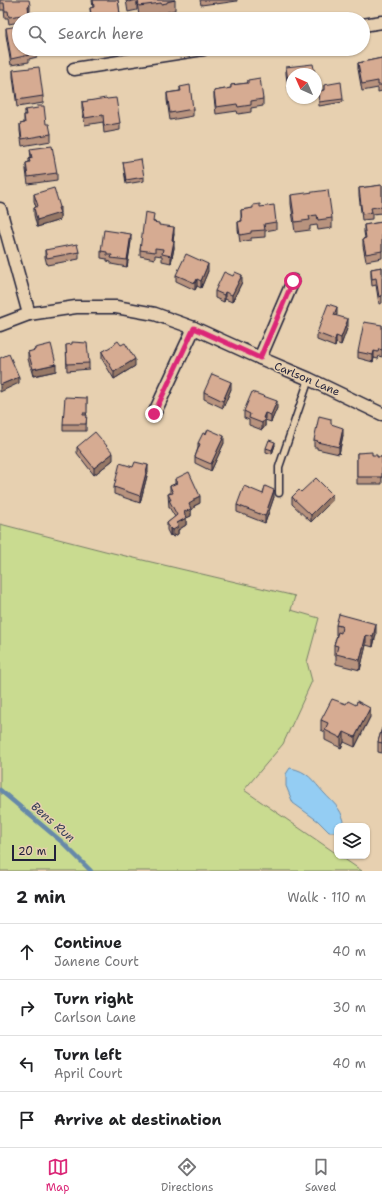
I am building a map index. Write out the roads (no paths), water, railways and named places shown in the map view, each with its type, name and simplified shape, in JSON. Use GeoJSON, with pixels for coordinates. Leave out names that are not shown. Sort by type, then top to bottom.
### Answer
{"type":"FeatureCollection","features":[{"type":"Feature","properties":{"kind":"street"},"geometry":{"type":"LineString","coordinates":[[370,24],[382,22]]}},
{"type":"Feature","properties":{"kind":"street"},"geometry":{"type":"LineString","coordinates":[[74,69],[158,56]]}},
{"type":"Feature","properties":{"kind":"street"},"geometry":{"type":"LineString","coordinates":[[0,210],[29,314]]}},
{"type":"Feature","properties":{"kind":"street"},"geometry":{"type":"LineString","coordinates":[[260,358],[293,281]]}},
{"type":"Feature","properties":{"kind":"street","name":"Carlson Lane"},"geometry":{"type":"LineString","coordinates":[[0,325],[29,314],[76,307],[116,307],[155,314],[194,328],[309,379],[382,414]]}},
{"type":"Feature","properties":{"kind":"street"},"geometry":{"type":"LineString","coordinates":[[154,414],[194,328]]}},
{"type":"Feature","properties":{"kind":"lane"},"geometry":{"type":"LineString","coordinates":[[279,493],[279,467],[309,379]]}},
{"type":"Feature","properties":{"kind":"water"},"geometry":{"type":"Polygon","coordinates":[[[290,768],[301,771],[310,777],[339,809],[344,821],[343,823],[334,823],[334,832],[329,832],[318,821],[293,803],[286,786],[286,774],[290,768]]]}},
{"type":"Feature","properties":{"kind":"waterway","name":"Bens Run"},"geometry":{"type":"LineString","coordinates":[[0,790],[62,842],[91,871]]}}]}
